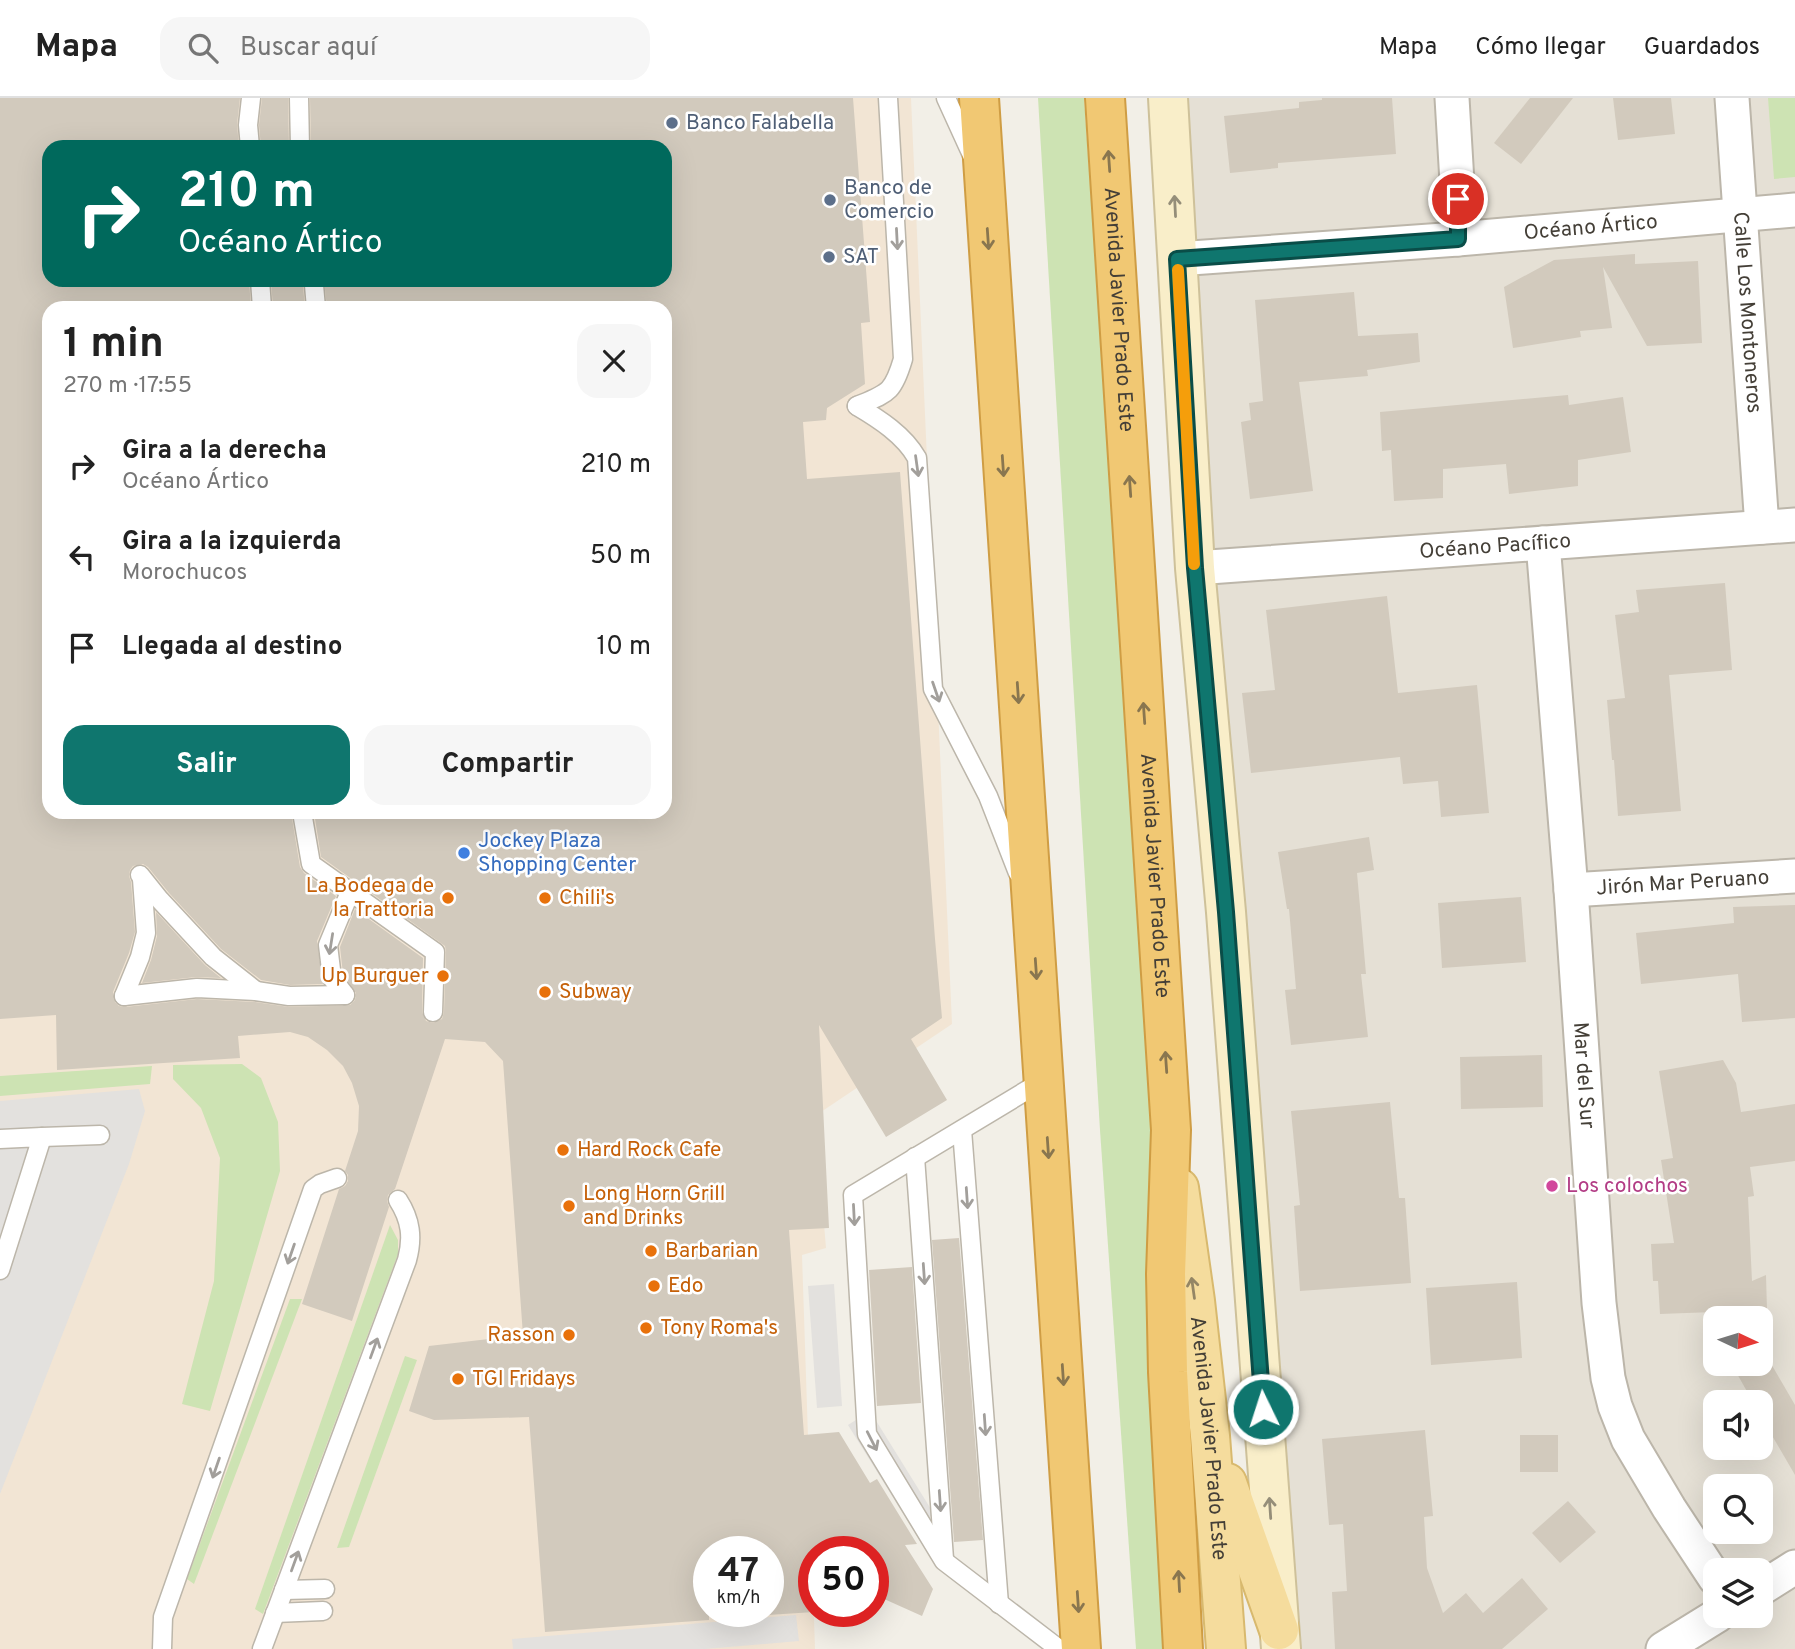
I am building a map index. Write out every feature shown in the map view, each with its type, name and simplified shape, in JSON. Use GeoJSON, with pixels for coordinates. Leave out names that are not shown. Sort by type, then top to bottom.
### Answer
{"type":"FeatureCollection","features":[{"type":"Feature","properties":{"kind":"highway"},"geometry":{"type":"LineString","coordinates":[[979,98],[1081,1649]]}},
{"type":"Feature","properties":{"kind":"highway","name":"Avenida Javier Prado Este"},"geometry":{"type":"LineString","coordinates":[[1105,98],[1171,1130]]}},
{"type":"Feature","properties":{"kind":"highway"},"geometry":{"type":"LineString","coordinates":[[1171,1130],[1167,1274],[1168,1372],[1183,1649]]}},
{"type":"Feature","properties":{"kind":"main road"},"geometry":{"type":"LineString","coordinates":[[1168,98],[1195,568],[1226,912],[1280,1639]]}},
{"type":"Feature","properties":{"kind":"main road","name":"Avenida Javier Prado Este"},"geometry":{"type":"LineString","coordinates":[[1171,1130],[1195,1301],[1210,1436],[1226,1649]]}},
{"type":"Feature","properties":{"kind":"main road"},"geometry":{"type":"LineString","coordinates":[[1210,1436],[1280,1639]]}},
{"type":"Feature","properties":{"kind":"street"},"geometry":{"type":"LineString","coordinates":[[1452,98],[1458,239]]}},
{"type":"Feature","properties":{"kind":"street","name":"Calle Los Montoneros"},"geometry":{"type":"LineString","coordinates":[[1732,98],[1762,527]]}},
{"type":"Feature","properties":{"kind":"street","name":"Océano Ártico"},"geometry":{"type":"LineString","coordinates":[[1177,259],[1458,239],[1795,210]]}},
{"type":"Feature","properties":{"kind":"street","name":"Océano Pacífico"},"geometry":{"type":"LineString","coordinates":[[1195,568],[1795,525]]}},
{"type":"Feature","properties":{"kind":"street","name":"Mar del Sur"},"geometry":{"type":"LineString","coordinates":[[1543,543],[1571,890],[1598,1289],[1608,1378],[1628,1439],[1703,1560]]}},
{"type":"Feature","properties":{"kind":"street","name":"Jirón Mar Peruano"},"geometry":{"type":"LineString","coordinates":[[1571,890],[1795,876]]}},
{"type":"Feature","properties":{"kind":"street"},"geometry":{"type":"LineString","coordinates":[[1773,1581],[1795,1567]]}},
{"type":"Feature","properties":{"kind":"street"},"geometry":{"type":"LineString","coordinates":[[1663,1649],[1703,1624]]}},
{"type":"Feature","properties":{"kind":"lane"},"geometry":{"type":"LineString","coordinates":[[249,140],[251,98]]}},
{"type":"Feature","properties":{"kind":"lane"},"geometry":{"type":"LineString","coordinates":[[299,98],[300,140]]}},
{"type":"Feature","properties":{"kind":"lane"},"geometry":{"type":"LineString","coordinates":[[888,98],[904,359],[897,379],[887,393],[857,406],[903,439],[917,458],[933,689],[988,796],[1032,909]]}},
{"type":"Feature","properties":{"kind":"lane"},"geometry":{"type":"LineString","coordinates":[[946,98],[984,182]]}},
{"type":"Feature","properties":{"kind":"lane"},"geometry":{"type":"LineString","coordinates":[[303,819],[311,864],[435,952],[433,1012]]}},
{"type":"Feature","properties":{"kind":"lane"},"geometry":{"type":"LineString","coordinates":[[256,991],[213,957],[141,877],[146,933],[140,957],[124,996],[197,988],[256,991],[289,996],[345,995],[332,978],[328,945],[350,892]]}},
{"type":"Feature","properties":{"kind":"lane"},"geometry":{"type":"LineString","coordinates":[[1044,1080],[853,1195],[867,1434],[944,1561],[1059,1649]]}},
{"type":"Feature","properties":{"kind":"lane"},"geometry":{"type":"LineString","coordinates":[[962,1130],[999,1604]]}},
{"type":"Feature","properties":{"kind":"lane"},"geometry":{"type":"LineString","coordinates":[[0,1139],[100,1135]]}},
{"type":"Feature","properties":{"kind":"lane"},"geometry":{"type":"LineString","coordinates":[[0,1269],[42,1137]]}},
{"type":"Feature","properties":{"kind":"lane"},"geometry":{"type":"LineString","coordinates":[[915,1157],[944,1561]]}},
{"type":"Feature","properties":{"kind":"lane"},"geometry":{"type":"LineString","coordinates":[[162,1649],[163,1617],[313,1189],[337,1178]]}},
{"type":"Feature","properties":{"kind":"lane"},"geometry":{"type":"LineString","coordinates":[[262,1649],[407,1260],[411,1232],[406,1212],[398,1200]]}},
{"type":"Feature","properties":{"kind":"lane"},"geometry":{"type":"LineString","coordinates":[[284,1590],[325,1589]]}},
{"type":"Feature","properties":{"kind":"lane"},"geometry":{"type":"LineString","coordinates":[[275,1613],[323,1611]]}},
{"type":"Feature","properties":{"kind":"shaded area","name":"Jockey Plaza Shopping Center"},"geometry":{"type":"Polygon","coordinates":[[[0,98],[911,98],[952,1024],[815,1116],[826,1248],[802,1255],[811,1536],[798,1536],[798,1627],[814,1627],[815,1649],[0,1649],[0,98]]]}},
{"type":"Feature","properties":{"kind":"shaded area"},"geometry":{"type":"Polygon","coordinates":[[[1155,98],[1795,98],[1795,1649],[1270,1649],[1155,98]]]}},
{"type":"Feature","properties":{"kind":"shaded area"},"geometry":{"type":"Polygon","coordinates":[[[139,1089],[145,1111],[129,1164],[0,1494],[0,1101],[139,1089]]]}},
{"type":"Feature","properties":{"kind":"shaded area"},"geometry":{"type":"Polygon","coordinates":[[[834,1284],[842,1406],[817,1408],[808,1286],[834,1284]]]}},
{"type":"Feature","properties":{"kind":"shaded area"},"geometry":{"type":"Polygon","coordinates":[[[870,1411],[934,1514],[912,1528],[848,1425],[870,1411]]]}},
{"type":"Feature","properties":{"kind":"shaded area"},"geometry":{"type":"Polygon","coordinates":[[[796,1615],[799,1641],[705,1649],[513,1649],[512,1639],[693,1624],[693,1627],[784,1627],[784,1616],[796,1615]]]}},
{"type":"Feature","properties":{"kind":"green space"},"geometry":{"type":"Polygon","coordinates":[[[1038,98],[1084,98],[1189,1581],[1190,1649],[1136,1649],[1100,1130],[1038,98]]]}},
{"type":"Feature","properties":{"kind":"green space"},"geometry":{"type":"Polygon","coordinates":[[[1768,98],[1795,98],[1795,177],[1774,179],[1768,98]]]}},
{"type":"Feature","properties":{"kind":"green space"},"geometry":{"type":"Polygon","coordinates":[[[242,1064],[261,1078],[278,1122],[280,1171],[210,1411],[182,1404],[214,1281],[220,1158],[201,1108],[173,1079],[173,1065],[242,1064]]]}},
{"type":"Feature","properties":{"kind":"green space"},"geometry":{"type":"Polygon","coordinates":[[[152,1066],[150,1084],[0,1096],[0,1076],[152,1066]]]}},
{"type":"Feature","properties":{"kind":"green space"},"geometry":{"type":"Polygon","coordinates":[[[390,1225],[398,1240],[398,1254],[263,1614],[255,1609],[390,1225]]]}},
{"type":"Feature","properties":{"kind":"green space"},"geometry":{"type":"Polygon","coordinates":[[[290,1299],[302,1299],[194,1584],[187,1579],[290,1299]]]}},
{"type":"Feature","properties":{"kind":"green space"},"geometry":{"type":"Polygon","coordinates":[[[405,1356],[417,1360],[349,1547],[337,1548],[405,1356]]]}},
{"type":"Feature","properties":{"kind":"building","name":"Jockey Plaza Shopping Center"},"geometry":{"type":"Polygon","coordinates":[[[0,98],[240,98],[238,140],[42,140],[42,287],[250,287],[250,301],[42,301],[42,819],[292,819],[300,867],[304,873],[336,896],[317,941],[323,984],[290,985],[261,980],[221,949],[148,867],[143,864],[133,866],[129,876],[135,932],[113,992],[115,1002],[125,1007],[197,999],[289,1007],[350,1005],[355,1000],[356,993],[343,974],[340,947],[355,909],[423,958],[422,1012],[426,1021],[433,1023],[442,1019],[444,1012],[445,946],[321,857],[315,819],[672,819],[672,301],[326,301],[325,287],[672,287],[672,140],[311,140],[310,98],[853,98],[870,322],[861,323],[865,384],[827,408],[826,420],[803,422],[807,479],[900,472],[942,1018],[911,1039],[947,1100],[886,1137],[819,1025],[829,1228],[789,1230],[804,1435],[839,1432],[870,1483],[877,1479],[917,1544],[905,1545],[933,1589],[922,1616],[889,1601],[889,1536],[798,1536],[798,1613],[784,1614],[784,1536],[693,1536],[693,1621],[545,1632],[529,1417],[434,1420],[409,1411],[429,1346],[523,1335],[503,1061],[485,1042],[445,1039],[395,1189],[388,1195],[389,1207],[352,1321],[302,1304],[339,1189],[348,1181],[345,1171],[358,1131],[359,1106],[343,1066],[327,1050],[308,1037],[290,1032],[238,1036],[240,1058],[57,1070],[56,1015],[0,1019],[0,98]]]}},
{"type":"Feature","properties":{"kind":"building"},"geometry":{"type":"Polygon","coordinates":[[[262,98],[288,98],[289,140],[260,140],[262,98]]]}},
{"type":"Feature","properties":{"kind":"building"},"geometry":{"type":"Polygon","coordinates":[[[1322,98],[1392,98],[1396,154],[1278,163],[1278,168],[1230,173],[1224,116],[1299,108],[1299,102],[1322,98]]]}},
{"type":"Feature","properties":{"kind":"building"},"geometry":{"type":"Polygon","coordinates":[[[1530,98],[1573,98],[1521,164],[1494,143],[1530,98]]]}},
{"type":"Feature","properties":{"kind":"building"},"geometry":{"type":"Polygon","coordinates":[[[1613,98],[1671,98],[1675,134],[1618,140],[1613,98]]]}},
{"type":"Feature","properties":{"kind":"building"},"geometry":{"type":"Polygon","coordinates":[[[1635,254],[1635,264],[1698,261],[1702,343],[1647,346],[1603,267],[1612,328],[1580,331],[1581,337],[1513,348],[1504,287],[1554,260],[1635,254]]]}},
{"type":"Feature","properties":{"kind":"building"},"geometry":{"type":"Polygon","coordinates":[[[272,287],[303,287],[304,301],[272,301],[272,287]]]}},
{"type":"Feature","properties":{"kind":"building"},"geometry":{"type":"Polygon","coordinates":[[[1354,292],[1358,336],[1418,333],[1420,362],[1367,370],[1368,376],[1299,382],[1313,491],[1250,499],[1241,422],[1251,420],[1249,403],[1263,401],[1255,300],[1354,292]]]}},
{"type":"Feature","properties":{"kind":"building"},"geometry":{"type":"Polygon","coordinates":[[[1568,395],[1569,405],[1623,397],[1631,452],[1578,460],[1578,486],[1509,494],[1506,464],[1443,469],[1443,498],[1394,501],[1391,450],[1382,451],[1380,412],[1568,395]]]}},
{"type":"Feature","properties":{"kind":"building"},"geometry":{"type":"Polygon","coordinates":[[[1725,583],[1732,670],[1669,675],[1681,811],[1618,816],[1607,700],[1625,698],[1615,615],[1639,612],[1636,590],[1725,583]]]}},
{"type":"Feature","properties":{"kind":"building"},"geometry":{"type":"Polygon","coordinates":[[[1387,596],[1398,693],[1477,685],[1489,813],[1441,817],[1438,781],[1403,784],[1400,757],[1251,773],[1242,693],[1275,690],[1266,610],[1387,596]]]}},
{"type":"Feature","properties":{"kind":"building"},"geometry":{"type":"Polygon","coordinates":[[[1369,837],[1374,870],[1357,873],[1366,974],[1361,974],[1368,1037],[1291,1045],[1285,990],[1296,989],[1289,909],[1278,852],[1369,837]]]}},
{"type":"Feature","properties":{"kind":"building"},"geometry":{"type":"Polygon","coordinates":[[[1521,897],[1526,962],[1442,968],[1438,903],[1521,897]]]}},
{"type":"Feature","properties":{"kind":"building"},"geometry":{"type":"Polygon","coordinates":[[[1795,905],[1795,1018],[1742,1022],[1738,974],[1641,984],[1636,933],[1734,923],[1733,907],[1795,905]]]}},
{"type":"Feature","properties":{"kind":"building"},"geometry":{"type":"Polygon","coordinates":[[[156,912],[205,965],[221,978],[196,977],[142,983],[157,936],[156,912]]]}},
{"type":"Feature","properties":{"kind":"building"},"geometry":{"type":"Polygon","coordinates":[[[1542,1055],[1543,1107],[1461,1109],[1460,1057],[1542,1055]]]}},
{"type":"Feature","properties":{"kind":"building"},"geometry":{"type":"Polygon","coordinates":[[[1723,1060],[1736,1083],[1741,1112],[1795,1104],[1795,1161],[1750,1167],[1754,1196],[1748,1197],[1752,1281],[1766,1275],[1767,1306],[1703,1306],[1703,1312],[1660,1314],[1658,1281],[1653,1281],[1651,1244],[1674,1243],[1661,1160],[1673,1158],[1659,1071],[1723,1060]]]}},
{"type":"Feature","properties":{"kind":"building"},"geometry":{"type":"Polygon","coordinates":[[[1390,1102],[1399,1198],[1405,1198],[1411,1283],[1300,1291],[1294,1206],[1300,1205],[1291,1111],[1390,1102]]]}},
{"type":"Feature","properties":{"kind":"building"},"geometry":{"type":"Polygon","coordinates":[[[959,1238],[983,1540],[954,1542],[932,1240],[959,1238]]]}},
{"type":"Feature","properties":{"kind":"building"},"geometry":{"type":"Polygon","coordinates":[[[912,1267],[921,1403],[877,1406],[869,1270],[912,1267]]]}},
{"type":"Feature","properties":{"kind":"building"},"geometry":{"type":"Polygon","coordinates":[[[1517,1282],[1522,1358],[1431,1365],[1426,1288],[1517,1282]]]}},
{"type":"Feature","properties":{"kind":"building"},"geometry":{"type":"Polygon","coordinates":[[[1773,1367],[1795,1405],[1795,1475],[1773,1437],[1773,1390],[1746,1390],[1738,1376],[1773,1376],[1773,1367]]]}},
{"type":"Feature","properties":{"kind":"building"},"geometry":{"type":"Polygon","coordinates":[[[1425,1430],[1433,1516],[1424,1517],[1427,1568],[1443,1613],[1466,1593],[1483,1613],[1522,1578],[1548,1609],[1502,1649],[1335,1649],[1332,1592],[1347,1591],[1343,1524],[1329,1525],[1322,1439],[1425,1430]]]}},
{"type":"Feature","properties":{"kind":"building"},"geometry":{"type":"Polygon","coordinates":[[[1520,1435],[1558,1435],[1558,1472],[1520,1472],[1520,1435]]]}},
{"type":"Feature","properties":{"kind":"building"},"geometry":{"type":"Polygon","coordinates":[[[1568,1501],[1596,1532],[1560,1563],[1532,1533],[1568,1501]]]}},
{"type":"Feature","properties":{"kind":"slow traffic"},"geometry":{"type":"LineString","coordinates":[[1178,270],[1194,564]]}},
{"type":"Feature","properties":{"kind":"place","name":"Banco Falabella"},"geometry":{"type":"Point","coordinates":[672,123]}},
{"type":"Feature","properties":{"kind":"place","name":"Banco de Comercio"},"geometry":{"type":"Point","coordinates":[830,200]}},
{"type":"Feature","properties":{"kind":"place","name":"SAT"},"geometry":{"type":"Point","coordinates":[829,257]}},
{"type":"Feature","properties":{"kind":"place","name":"Jockey Plaza Shopping Center"},"geometry":{"type":"Point","coordinates":[464,853]}},
{"type":"Feature","properties":{"kind":"place","name":"La Bodega de la Trattoria"},"geometry":{"type":"Point","coordinates":[448,898]}},
{"type":"Feature","properties":{"kind":"place","name":"Chili's"},"geometry":{"type":"Point","coordinates":[545,898]}},
{"type":"Feature","properties":{"kind":"place","name":"Up Burguer"},"geometry":{"type":"Point","coordinates":[443,976]}},
{"type":"Feature","properties":{"kind":"place","name":"Subway"},"geometry":{"type":"Point","coordinates":[545,992]}},
{"type":"Feature","properties":{"kind":"place","name":"Hard Rock Cafe"},"geometry":{"type":"Point","coordinates":[563,1150]}},
{"type":"Feature","properties":{"kind":"place","name":"Los colochos"},"geometry":{"type":"Point","coordinates":[1552,1186]}},
{"type":"Feature","properties":{"kind":"place","name":"Long Horn Grill and Drinks"},"geometry":{"type":"Point","coordinates":[569,1206]}},
{"type":"Feature","properties":{"kind":"place","name":"Barbarian"},"geometry":{"type":"Point","coordinates":[651,1251]}},
{"type":"Feature","properties":{"kind":"place","name":"Edo"},"geometry":{"type":"Point","coordinates":[654,1286]}},
{"type":"Feature","properties":{"kind":"place","name":"Tony Roma's"},"geometry":{"type":"Point","coordinates":[646,1328]}},
{"type":"Feature","properties":{"kind":"place","name":"Rasson"},"geometry":{"type":"Point","coordinates":[569,1335]}},
{"type":"Feature","properties":{"kind":"place","name":"TGI Fridays"},"geometry":{"type":"Point","coordinates":[458,1379]}},
{"type":"Feature","properties":{"kind":"route"},"geometry":{"type":"LineString","coordinates":[[1263,1409],[1226,912],[1195,568],[1177,259],[1458,239],[1458,199]]}}]}
